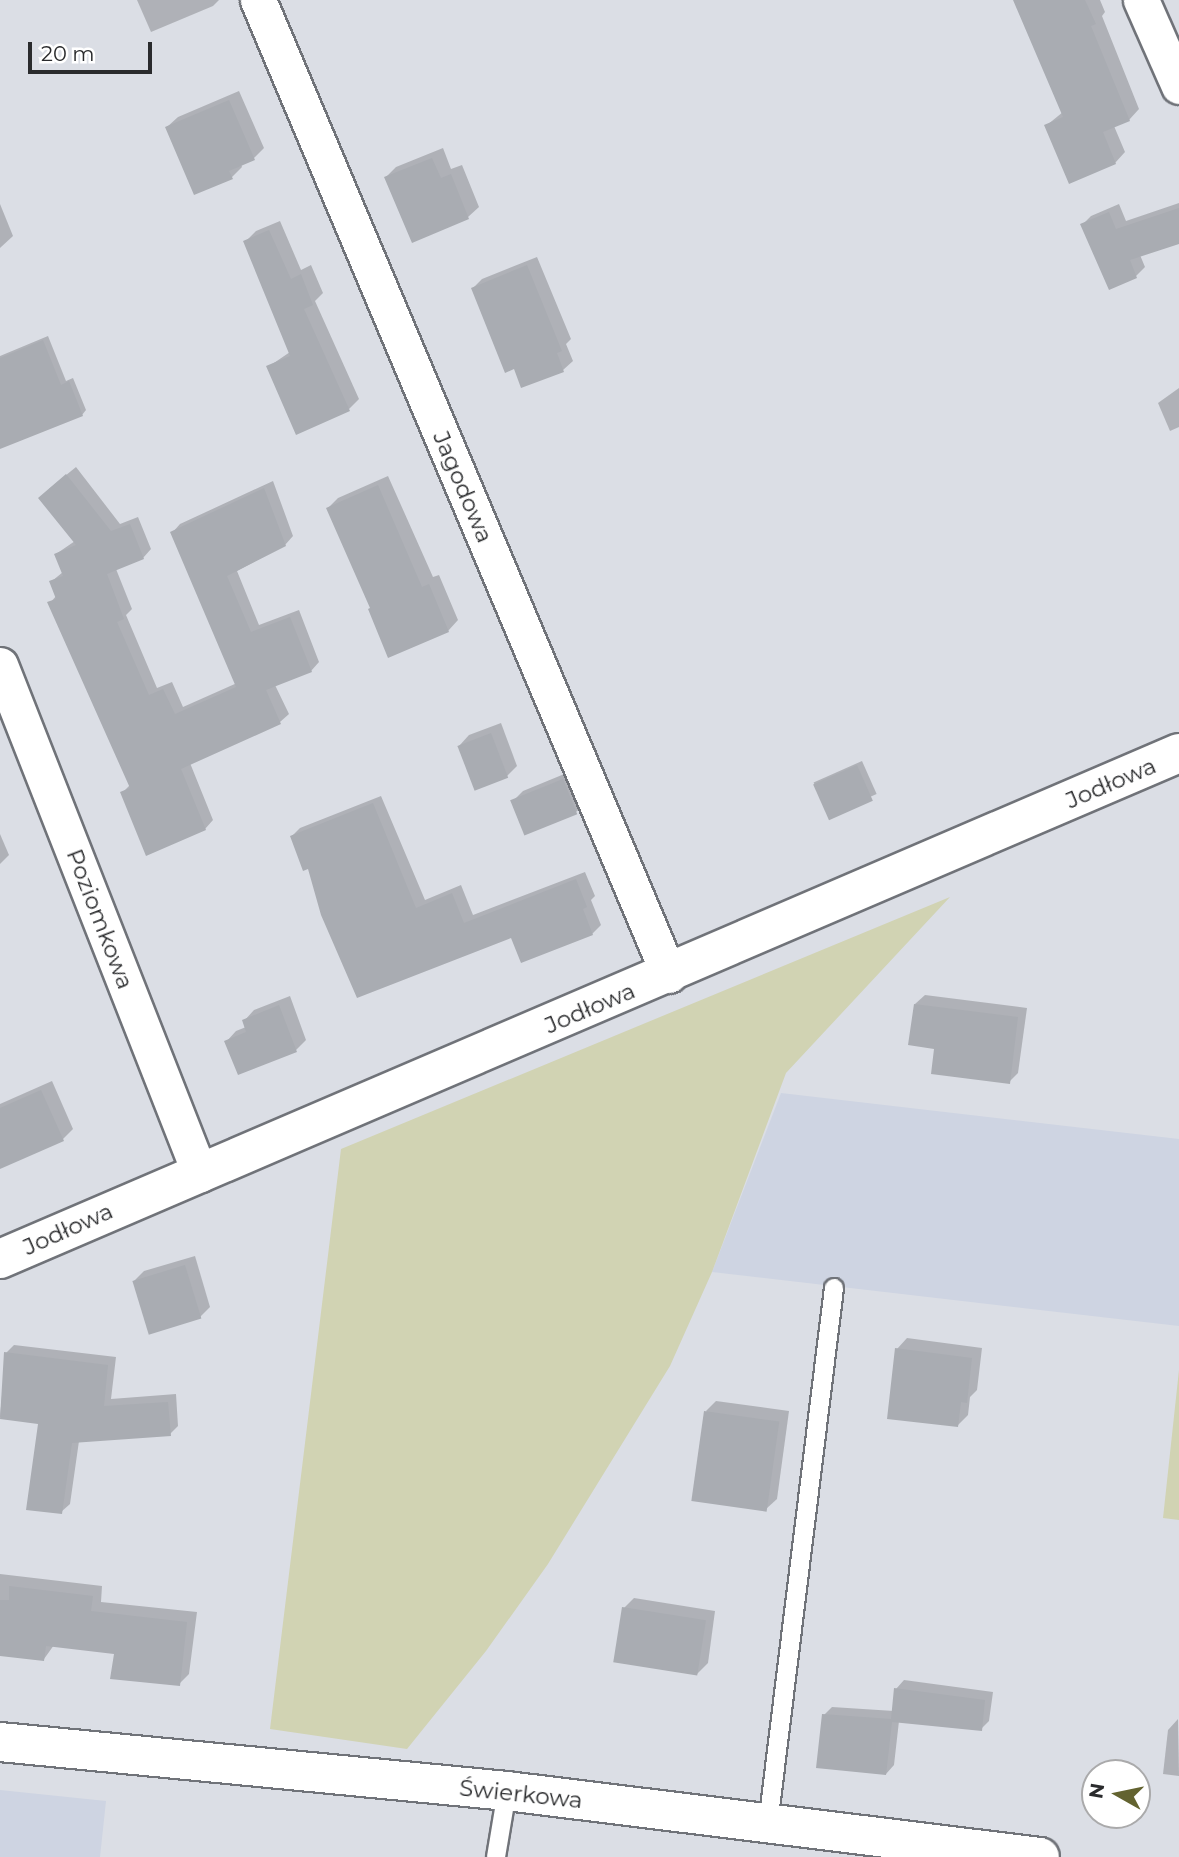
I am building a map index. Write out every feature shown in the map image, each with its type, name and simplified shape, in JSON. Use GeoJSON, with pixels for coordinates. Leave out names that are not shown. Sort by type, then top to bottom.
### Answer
{"type":"FeatureCollection","features":[{"type":"Feature","properties":{"kind":"street","name":"Jagodowa"},"geometry":{"type":"LineString","coordinates":[[258,0],[669,975]]}},
{"type":"Feature","properties":{"kind":"street"},"geometry":{"type":"LineString","coordinates":[[1142,0],[1179,86]]}},
{"type":"Feature","properties":{"kind":"street","name":"Poziomkowa"},"geometry":{"type":"LineString","coordinates":[[0,665],[200,1174]]}},
{"type":"Feature","properties":{"kind":"street","name":"Jodłowa"},"geometry":{"type":"LineString","coordinates":[[0,1259],[669,975],[1179,753]]}},
{"type":"Feature","properties":{"kind":"street","name":"Świerkowa"},"geometry":{"type":"LineString","coordinates":[[0,1742],[507,1791],[1040,1857]]}},
{"type":"Feature","properties":{"kind":"lane"},"geometry":{"type":"LineString","coordinates":[[768,1824],[834,1288]]}},
{"type":"Feature","properties":{"kind":"lane"},"geometry":{"type":"LineString","coordinates":[[496,1857],[507,1791]]}},
{"type":"Feature","properties":{"kind":"shaded area"},"geometry":{"type":"Polygon","coordinates":[[[781,1093],[1179,1139],[1179,1326],[712,1272],[781,1093]]]}},
{"type":"Feature","properties":{"kind":"shaded area"},"geometry":{"type":"Polygon","coordinates":[[[0,1790],[106,1801],[100,1857],[0,1857],[0,1790]]]}},
{"type":"Feature","properties":{"kind":"green space"},"geometry":{"type":"Polygon","coordinates":[[[950,897],[786,1073],[712,1272],[670,1366],[548,1564],[486,1651],[407,1749],[270,1729],[341,1149],[950,897]]]}},
{"type":"Feature","properties":{"kind":"green space"},"geometry":{"type":"Polygon","coordinates":[[[1179,1370],[1179,1520],[1163,1518],[1179,1370]]]}},
{"type":"Feature","properties":{"kind":"building"},"geometry":{"type":"Polygon","coordinates":[[[1013,0],[1085,0],[1096,24],[1091,26],[1130,121],[1103,132],[1116,164],[1069,184],[1044,125],[1063,117],[1013,0]]]}},
{"type":"Feature","properties":{"kind":"building"},"geometry":{"type":"Polygon","coordinates":[[[229,100],[255,160],[229,171],[233,179],[194,195],[165,127],[229,100]]]}},
{"type":"Feature","properties":{"kind":"building"},"geometry":{"type":"Polygon","coordinates":[[[432,158],[441,178],[451,174],[469,219],[412,243],[384,177],[432,158]]]}},
{"type":"Feature","properties":{"kind":"building"},"geometry":{"type":"Polygon","coordinates":[[[1179,208],[1179,244],[1130,260],[1137,278],[1109,290],[1080,224],[1109,212],[1116,229],[1179,208]]]}},
{"type":"Feature","properties":{"kind":"building"},"geometry":{"type":"Polygon","coordinates":[[[269,230],[291,279],[301,274],[313,305],[304,309],[350,411],[296,435],[266,366],[290,356],[243,241],[269,230]]]}},
{"type":"Feature","properties":{"kind":"building"},"geometry":{"type":"Polygon","coordinates":[[[527,265],[562,351],[557,353],[564,372],[521,388],[514,369],[505,373],[471,288],[527,265]]]}},
{"type":"Feature","properties":{"kind":"building"},"geometry":{"type":"Polygon","coordinates":[[[43,340],[61,385],[69,381],[83,416],[0,449],[0,358],[43,340]]]}},
{"type":"Feature","properties":{"kind":"building"},"geometry":{"type":"Polygon","coordinates":[[[66,474],[111,531],[130,524],[144,559],[107,574],[124,619],[117,622],[149,695],[163,689],[175,714],[236,687],[170,532],[264,488],[286,546],[227,576],[251,632],[290,617],[312,672],[266,690],[281,724],[181,769],[206,830],[146,856],[120,792],[130,788],[47,602],[56,599],[49,581],[63,576],[54,554],[76,545],[38,498],[66,474]]]}},
{"type":"Feature","properties":{"kind":"building"},"geometry":{"type":"Polygon","coordinates":[[[378,485],[422,587],[429,584],[449,632],[388,658],[368,609],[370,608],[326,508],[378,485]]]}},
{"type":"Feature","properties":{"kind":"building"},"geometry":{"type":"Polygon","coordinates":[[[491,733],[508,778],[475,791],[457,746],[491,733]]]}},
{"type":"Feature","properties":{"kind":"building"},"geometry":{"type":"Polygon","coordinates":[[[857,765],[873,801],[829,820],[813,785],[857,765]]]}},
{"type":"Feature","properties":{"kind":"building"},"geometry":{"type":"Polygon","coordinates":[[[563,779],[577,814],[524,836],[510,800],[563,779]]]}},
{"type":"Feature","properties":{"kind":"building"},"geometry":{"type":"Polygon","coordinates":[[[373,803],[416,908],[452,893],[464,923],[576,879],[587,907],[583,909],[593,935],[521,963],[511,938],[357,998],[321,915],[308,869],[303,871],[290,836],[373,803]]]}},
{"type":"Feature","properties":{"kind":"building"},"geometry":{"type":"Polygon","coordinates":[[[914,1004],[1018,1017],[1010,1084],[931,1074],[934,1049],[908,1045],[914,1004]]]}},
{"type":"Feature","properties":{"kind":"building"},"geometry":{"type":"Polygon","coordinates":[[[279,1005],[297,1052],[238,1075],[224,1041],[246,1032],[242,1020],[279,1005]]]}},
{"type":"Feature","properties":{"kind":"building"},"geometry":{"type":"Polygon","coordinates":[[[41,1090],[64,1141],[0,1169],[0,1108],[41,1090]]]}},
{"type":"Feature","properties":{"kind":"building"},"geometry":{"type":"Polygon","coordinates":[[[185,1265],[201,1319],[149,1335],[132,1281],[185,1265]]]}},
{"type":"Feature","properties":{"kind":"building"},"geometry":{"type":"Polygon","coordinates":[[[895,1348],[972,1358],[967,1403],[961,1402],[958,1427],[887,1419],[895,1348]]]}},
{"type":"Feature","properties":{"kind":"building"},"geometry":{"type":"Polygon","coordinates":[[[4,1352],[108,1365],[104,1406],[168,1402],[171,1436],[72,1443],[62,1514],[26,1510],[38,1424],[0,1419],[4,1352]]]}},
{"type":"Feature","properties":{"kind":"building"},"geometry":{"type":"Polygon","coordinates":[[[704,1411],[779,1422],[767,1512],[691,1501],[704,1411]]]}},
{"type":"Feature","properties":{"kind":"building"},"geometry":{"type":"Polygon","coordinates":[[[9,1586],[93,1596],[91,1611],[187,1622],[180,1686],[110,1679],[114,1654],[46,1646],[44,1661],[0,1656],[0,1600],[9,1600],[9,1586]]]}},
{"type":"Feature","properties":{"kind":"building"},"geometry":{"type":"Polygon","coordinates":[[[622,1607],[706,1620],[697,1676],[613,1662],[622,1607]]]}},
{"type":"Feature","properties":{"kind":"building"},"geometry":{"type":"Polygon","coordinates":[[[894,1688],[985,1700],[982,1731],[892,1722],[886,1775],[816,1768],[822,1714],[891,1719],[894,1688]]]}}]}
